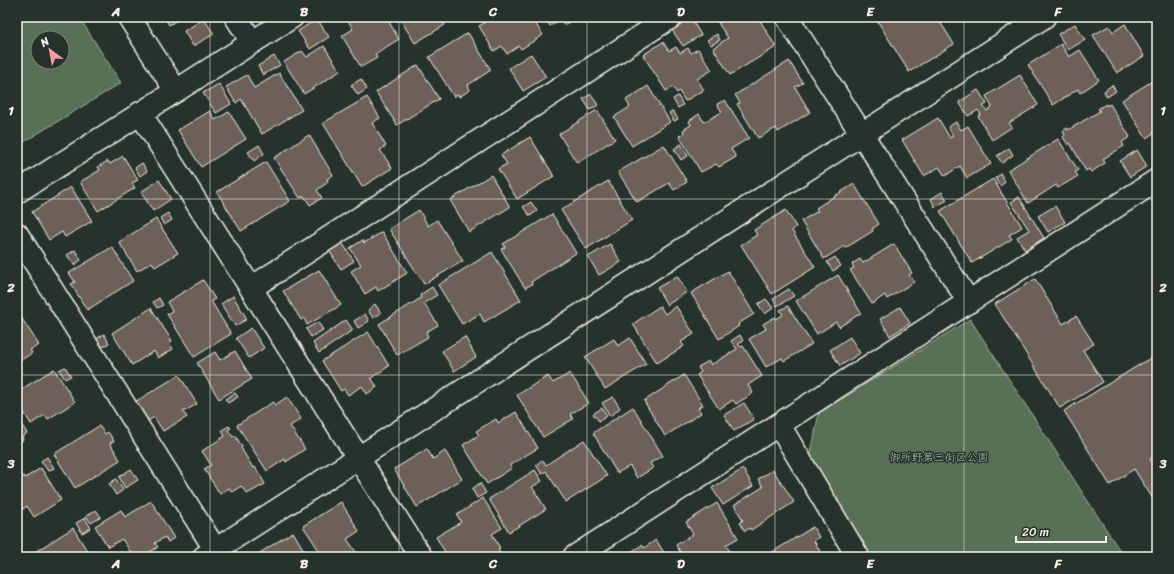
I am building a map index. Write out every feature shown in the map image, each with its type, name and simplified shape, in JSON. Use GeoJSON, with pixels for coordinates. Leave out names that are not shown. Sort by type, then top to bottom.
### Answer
{"type":"FeatureCollection","features":[{"type":"Feature","properties":{"kind":"street"},"geometry":{"type":"LineString","coordinates":[[129,17],[176,91]]}},
{"type":"Feature","properties":{"kind":"street"},"geometry":{"type":"LineString","coordinates":[[236,17],[252,42]]}},
{"type":"Feature","properties":{"kind":"street"},"geometry":{"type":"LineString","coordinates":[[17,192],[292,17]]}},
{"type":"Feature","properties":{"kind":"street"},"geometry":{"type":"LineString","coordinates":[[251,288],[671,17]]}},
{"type":"Feature","properties":{"kind":"street"},"geometry":{"type":"LineString","coordinates":[[787,17],[969,302]]}},
{"type":"Feature","properties":{"kind":"street"},"geometry":{"type":"LineString","coordinates":[[17,234],[213,554],[358,458],[1044,17]]}},
{"type":"Feature","properties":{"kind":"street"},"geometry":{"type":"LineString","coordinates":[[140,113],[421,557]]}},
{"type":"Feature","properties":{"kind":"street"},"geometry":{"type":"LineString","coordinates":[[574,557],[969,302],[1156,184]]}},
{"type":"Feature","properties":{"kind":"street"},"geometry":{"type":"LineString","coordinates":[[779,425],[858,557]]}},
{"type":"Feature","properties":{"kind":"green space"},"geometry":{"type":"Polygon","coordinates":[[[17,17],[79,17],[121,83],[17,146],[17,17]]]}},
{"type":"Feature","properties":{"kind":"green space","name":"御所野第三街区公園"},"geometry":{"type":"Polygon","coordinates":[[[970,319],[1124,557],[870,557],[810,457],[819,413],[970,319]]]}},
{"type":"Feature","properties":{"kind":"building"},"geometry":{"type":"Polygon","coordinates":[[[164,17],[182,17],[169,25],[164,17]]]}},
{"type":"Feature","properties":{"kind":"building"},"geometry":{"type":"Polygon","coordinates":[[[346,17],[386,17],[399,39],[375,54],[377,58],[361,67],[342,36],[353,29],[346,17]]]}},
{"type":"Feature","properties":{"kind":"building"},"geometry":{"type":"Polygon","coordinates":[[[399,17],[447,17],[442,20],[445,25],[415,43],[399,17]]]}},
{"type":"Feature","properties":{"kind":"building"},"geometry":{"type":"Polygon","coordinates":[[[493,17],[531,17],[543,35],[521,49],[519,46],[507,54],[502,46],[494,51],[479,26],[493,17]]]}},
{"type":"Feature","properties":{"kind":"building"},"geometry":{"type":"Polygon","coordinates":[[[545,17],[577,17],[564,25],[561,19],[550,26],[545,17]]]}},
{"type":"Feature","properties":{"kind":"building"},"geometry":{"type":"Polygon","coordinates":[[[690,17],[701,35],[683,46],[672,30],[690,17]]]}},
{"type":"Feature","properties":{"kind":"building"},"geometry":{"type":"Polygon","coordinates":[[[728,17],[758,17],[776,47],[730,75],[713,48],[728,38],[718,23],[728,17]]]}},
{"type":"Feature","properties":{"kind":"building"},"geometry":{"type":"Polygon","coordinates":[[[875,17],[937,17],[954,44],[909,72],[875,17]]]}},
{"type":"Feature","properties":{"kind":"building"},"geometry":{"type":"Polygon","coordinates":[[[204,19],[214,34],[193,46],[184,31],[204,19]]]}},
{"type":"Feature","properties":{"kind":"building"},"geometry":{"type":"Polygon","coordinates":[[[317,19],[329,37],[310,49],[298,31],[317,19]]]}},
{"type":"Feature","properties":{"kind":"building"},"geometry":{"type":"Polygon","coordinates":[[[1075,24],[1085,40],[1068,50],[1058,34],[1075,24]]]}},
{"type":"Feature","properties":{"kind":"building"},"geometry":{"type":"Polygon","coordinates":[[[1125,24],[1144,56],[1117,73],[1093,35],[1109,26],[1113,32],[1125,24]]]}},
{"type":"Feature","properties":{"kind":"building"},"geometry":{"type":"Polygon","coordinates":[[[468,33],[491,70],[468,85],[470,90],[459,97],[458,94],[454,97],[429,57],[468,33]]]}},
{"type":"Feature","properties":{"kind":"building"},"geometry":{"type":"Polygon","coordinates":[[[717,34],[720,40],[711,45],[707,40],[717,34]]]}},
{"type":"Feature","properties":{"kind":"building"},"geometry":{"type":"Polygon","coordinates":[[[663,42],[669,51],[676,47],[680,53],[688,48],[691,53],[698,49],[712,70],[697,79],[704,90],[685,101],[679,91],[677,93],[673,87],[666,91],[643,55],[663,42]]]}},
{"type":"Feature","properties":{"kind":"building"},"geometry":{"type":"Polygon","coordinates":[[[1061,44],[1069,57],[1080,50],[1099,80],[1080,93],[1078,89],[1053,105],[1028,65],[1061,44]]]}},
{"type":"Feature","properties":{"kind":"building"},"geometry":{"type":"Polygon","coordinates":[[[324,46],[340,71],[304,94],[284,62],[302,51],[307,57],[324,46]]]}},
{"type":"Feature","properties":{"kind":"building"},"geometry":{"type":"Polygon","coordinates":[[[531,54],[546,77],[523,91],[509,68],[531,54]]]}},
{"type":"Feature","properties":{"kind":"building"},"geometry":{"type":"Polygon","coordinates":[[[274,56],[280,65],[263,75],[258,66],[274,56]]]}},
{"type":"Feature","properties":{"kind":"building"},"geometry":{"type":"Polygon","coordinates":[[[789,61],[803,83],[795,87],[810,112],[778,132],[776,128],[758,138],[737,104],[740,103],[735,95],[789,61]]]}},
{"type":"Feature","properties":{"kind":"building"},"geometry":{"type":"Polygon","coordinates":[[[418,65],[439,99],[397,125],[376,92],[418,65]]]}},
{"type":"Feature","properties":{"kind":"building"},"geometry":{"type":"Polygon","coordinates":[[[279,73],[302,110],[262,134],[241,99],[236,103],[226,87],[247,75],[254,88],[279,73]]]}},
{"type":"Feature","properties":{"kind":"building"},"geometry":{"type":"Polygon","coordinates":[[[1020,75],[1038,105],[1009,123],[1012,127],[992,140],[978,116],[981,114],[978,110],[968,116],[959,102],[978,90],[987,104],[983,106],[987,111],[992,107],[986,96],[1020,75]]]}},
{"type":"Feature","properties":{"kind":"building"},"geometry":{"type":"Polygon","coordinates":[[[1157,78],[1157,131],[1146,138],[1122,100],[1157,78]]]}},
{"type":"Feature","properties":{"kind":"building"},"geometry":{"type":"Polygon","coordinates":[[[361,79],[367,89],[358,95],[351,85],[361,79]]]}},
{"type":"Feature","properties":{"kind":"building"},"geometry":{"type":"Polygon","coordinates":[[[219,84],[231,104],[216,113],[203,93],[219,84]]]}},
{"type":"Feature","properties":{"kind":"building"},"geometry":{"type":"Polygon","coordinates":[[[1112,85],[1116,91],[1107,97],[1104,91],[1112,85]]]}},
{"type":"Feature","properties":{"kind":"building"},"geometry":{"type":"Polygon","coordinates":[[[648,86],[670,122],[632,146],[614,117],[630,107],[626,100],[648,86]]]}},
{"type":"Feature","properties":{"kind":"building"},"geometry":{"type":"Polygon","coordinates":[[[591,94],[598,105],[590,110],[583,99],[591,94]]]}},
{"type":"Feature","properties":{"kind":"building"},"geometry":{"type":"Polygon","coordinates":[[[678,96],[683,105],[678,108],[673,99],[678,96]]]}},
{"type":"Feature","properties":{"kind":"building"},"geometry":{"type":"Polygon","coordinates":[[[367,97],[380,118],[372,123],[386,146],[380,150],[392,168],[362,187],[323,123],[367,97]]]}},
{"type":"Feature","properties":{"kind":"building"},"geometry":{"type":"Polygon","coordinates":[[[725,100],[749,138],[731,149],[736,157],[719,167],[716,164],[701,172],[679,136],[684,133],[683,130],[691,125],[689,121],[699,114],[704,122],[722,112],[717,104],[725,100]]]}},
{"type":"Feature","properties":{"kind":"building"},"geometry":{"type":"Polygon","coordinates":[[[1106,104],[1107,106],[1110,104],[1130,137],[1122,142],[1124,146],[1103,159],[1105,163],[1091,172],[1089,169],[1086,171],[1070,143],[1068,145],[1063,137],[1065,135],[1063,131],[1067,128],[1068,130],[1100,111],[1098,109],[1106,104]]]}},
{"type":"Feature","properties":{"kind":"building"},"geometry":{"type":"Polygon","coordinates":[[[597,110],[615,139],[577,163],[559,134],[597,110]]]}},
{"type":"Feature","properties":{"kind":"building"},"geometry":{"type":"Polygon","coordinates":[[[210,111],[215,120],[229,112],[246,139],[201,167],[178,130],[210,111]]]}},
{"type":"Feature","properties":{"kind":"building"},"geometry":{"type":"Polygon","coordinates":[[[673,111],[678,119],[674,121],[669,113],[673,111]]]}},
{"type":"Feature","properties":{"kind":"building"},"geometry":{"type":"Polygon","coordinates":[[[938,118],[950,138],[953,136],[948,127],[956,122],[961,130],[968,126],[991,164],[967,178],[960,166],[945,176],[939,167],[924,176],[902,140],[938,118]]]}},
{"type":"Feature","properties":{"kind":"building"},"geometry":{"type":"Polygon","coordinates":[[[309,135],[333,175],[327,179],[328,182],[317,190],[322,198],[310,205],[304,196],[300,198],[274,158],[309,135]]]}},
{"type":"Feature","properties":{"kind":"building"},"geometry":{"type":"Polygon","coordinates":[[[530,137],[554,176],[517,199],[498,169],[507,164],[501,155],[530,137]]]}},
{"type":"Feature","properties":{"kind":"building"},"geometry":{"type":"Polygon","coordinates":[[[1058,139],[1078,170],[1075,172],[1078,176],[1058,188],[1056,185],[1028,203],[1008,170],[1058,139]]]}},
{"type":"Feature","properties":{"kind":"building"},"geometry":{"type":"Polygon","coordinates":[[[681,144],[688,156],[681,160],[674,149],[681,144]]]}},
{"type":"Feature","properties":{"kind":"building"},"geometry":{"type":"Polygon","coordinates":[[[259,145],[264,154],[254,161],[248,152],[259,145]]]}},
{"type":"Feature","properties":{"kind":"building"},"geometry":{"type":"Polygon","coordinates":[[[664,145],[687,182],[674,190],[669,183],[637,202],[618,172],[664,145]]]}},
{"type":"Feature","properties":{"kind":"building"},"geometry":{"type":"Polygon","coordinates":[[[1009,148],[1013,155],[1002,163],[997,156],[1009,148]]]}},
{"type":"Feature","properties":{"kind":"building"},"geometry":{"type":"Polygon","coordinates":[[[1137,150],[1147,166],[1130,177],[1120,161],[1137,150]]]}},
{"type":"Feature","properties":{"kind":"building"},"geometry":{"type":"Polygon","coordinates":[[[123,156],[138,180],[132,183],[135,188],[98,211],[80,182],[100,170],[98,167],[108,161],[110,164],[123,156]]]}},
{"type":"Feature","properties":{"kind":"building"},"geometry":{"type":"Polygon","coordinates":[[[266,162],[290,201],[241,231],[217,192],[266,162]]]}},
{"type":"Feature","properties":{"kind":"building"},"geometry":{"type":"Polygon","coordinates":[[[142,163],[147,171],[140,176],[135,168],[142,163]]]}},
{"type":"Feature","properties":{"kind":"building"},"geometry":{"type":"Polygon","coordinates":[[[1001,174],[1005,182],[1000,186],[995,178],[1001,174]]]}},
{"type":"Feature","properties":{"kind":"building"},"geometry":{"type":"Polygon","coordinates":[[[491,175],[510,207],[469,232],[450,200],[491,175]]]}},
{"type":"Feature","properties":{"kind":"building"},"geometry":{"type":"Polygon","coordinates":[[[993,179],[1022,227],[1009,235],[1012,239],[972,263],[940,211],[993,179]]]}},
{"type":"Feature","properties":{"kind":"building"},"geometry":{"type":"Polygon","coordinates":[[[159,180],[171,199],[153,211],[141,192],[159,180]]]}},
{"type":"Feature","properties":{"kind":"building"},"geometry":{"type":"Polygon","coordinates":[[[608,181],[632,220],[586,249],[561,210],[608,181]]]}},
{"type":"Feature","properties":{"kind":"building"},"geometry":{"type":"Polygon","coordinates":[[[854,184],[879,224],[872,229],[873,231],[845,248],[844,246],[824,259],[801,221],[818,211],[816,208],[854,184]]]}},
{"type":"Feature","properties":{"kind":"building"},"geometry":{"type":"Polygon","coordinates":[[[71,187],[92,221],[65,237],[62,232],[49,240],[32,212],[71,187]]]}},
{"type":"Feature","properties":{"kind":"building"},"geometry":{"type":"Polygon","coordinates":[[[942,192],[947,200],[935,207],[931,199],[942,192]]]}},
{"type":"Feature","properties":{"kind":"building"},"geometry":{"type":"Polygon","coordinates":[[[1019,197],[1044,238],[1025,250],[1017,237],[1029,230],[1011,202],[1019,197]]]}},
{"type":"Feature","properties":{"kind":"building"},"geometry":{"type":"Polygon","coordinates":[[[531,202],[537,211],[530,216],[523,207],[531,202]]]}},
{"type":"Feature","properties":{"kind":"building"},"geometry":{"type":"Polygon","coordinates":[[[1055,206],[1065,222],[1048,232],[1038,216],[1055,206]]]}},
{"type":"Feature","properties":{"kind":"building"},"geometry":{"type":"Polygon","coordinates":[[[419,210],[428,226],[437,220],[463,261],[424,284],[389,229],[419,210]]]}},
{"type":"Feature","properties":{"kind":"building"},"geometry":{"type":"Polygon","coordinates":[[[786,210],[796,227],[792,231],[815,267],[772,294],[741,245],[757,235],[754,230],[786,210]]]}},
{"type":"Feature","properties":{"kind":"building"},"geometry":{"type":"Polygon","coordinates":[[[168,213],[172,220],[164,225],[160,218],[168,213]]]}},
{"type":"Feature","properties":{"kind":"building"},"geometry":{"type":"Polygon","coordinates":[[[552,214],[576,253],[531,282],[532,284],[525,288],[501,249],[505,247],[503,244],[552,214]]]}},
{"type":"Feature","properties":{"kind":"building"},"geometry":{"type":"Polygon","coordinates":[[[156,219],[178,253],[155,267],[152,262],[137,271],[119,242],[156,219]]]}},
{"type":"Feature","properties":{"kind":"building"},"geometry":{"type":"Polygon","coordinates":[[[382,232],[407,273],[378,291],[376,287],[365,294],[351,271],[361,265],[350,248],[363,240],[364,243],[382,232]]]}},
{"type":"Feature","properties":{"kind":"building"},"geometry":{"type":"Polygon","coordinates":[[[341,241],[354,261],[341,269],[328,249],[341,241]]]}},
{"type":"Feature","properties":{"kind":"building"},"geometry":{"type":"Polygon","coordinates":[[[610,244],[621,262],[599,275],[588,257],[610,244]]]}},
{"type":"Feature","properties":{"kind":"building"},"geometry":{"type":"Polygon","coordinates":[[[894,244],[912,273],[909,275],[914,282],[887,299],[885,295],[872,304],[850,270],[854,268],[852,264],[860,259],[863,263],[894,244]]]}},
{"type":"Feature","properties":{"kind":"building"},"geometry":{"type":"Polygon","coordinates":[[[112,247],[133,281],[87,310],[71,284],[75,282],[69,273],[112,247]]]}},
{"type":"Feature","properties":{"kind":"building"},"geometry":{"type":"Polygon","coordinates":[[[75,250],[81,260],[74,265],[67,255],[75,250]]]}},
{"type":"Feature","properties":{"kind":"building"},"geometry":{"type":"Polygon","coordinates":[[[492,252],[521,300],[484,322],[480,314],[462,324],[438,285],[492,252]]]}},
{"type":"Feature","properties":{"kind":"building"},"geometry":{"type":"Polygon","coordinates":[[[835,257],[841,266],[833,271],[827,262],[835,257]]]}},
{"type":"Feature","properties":{"kind":"building"},"geometry":{"type":"Polygon","coordinates":[[[319,270],[341,305],[307,325],[304,318],[301,320],[283,291],[319,270]]]}},
{"type":"Feature","properties":{"kind":"building"},"geometry":{"type":"Polygon","coordinates":[[[728,271],[754,314],[719,339],[691,293],[728,271]]]}},
{"type":"Feature","properties":{"kind":"building"},"geometry":{"type":"Polygon","coordinates":[[[838,275],[861,313],[839,327],[836,322],[817,334],[796,301],[838,275]]]}},
{"type":"Feature","properties":{"kind":"building"},"geometry":{"type":"Polygon","coordinates":[[[677,276],[687,292],[667,305],[657,288],[677,276]]]}},
{"type":"Feature","properties":{"kind":"building"},"geometry":{"type":"Polygon","coordinates":[[[1035,279],[1063,324],[1076,316],[1094,344],[1083,350],[1103,382],[1060,408],[995,304],[1035,279]]]}},
{"type":"Feature","properties":{"kind":"building"},"geometry":{"type":"Polygon","coordinates":[[[203,280],[215,299],[211,301],[231,334],[194,357],[167,314],[172,311],[167,302],[203,280]]]}},
{"type":"Feature","properties":{"kind":"building"},"geometry":{"type":"Polygon","coordinates":[[[432,287],[437,295],[424,303],[438,325],[426,332],[428,337],[397,355],[379,324],[421,298],[420,295],[432,287]]]}},
{"type":"Feature","properties":{"kind":"building"},"geometry":{"type":"Polygon","coordinates":[[[789,289],[794,296],[777,306],[773,299],[789,289]]]}},
{"type":"Feature","properties":{"kind":"building"},"geometry":{"type":"Polygon","coordinates":[[[233,296],[247,319],[235,326],[221,304],[233,296]]]}},
{"type":"Feature","properties":{"kind":"building"},"geometry":{"type":"Polygon","coordinates":[[[159,298],[163,305],[157,308],[153,302],[159,298]]]}},
{"type":"Feature","properties":{"kind":"building"},"geometry":{"type":"Polygon","coordinates":[[[766,299],[773,308],[765,314],[758,304],[766,299]]]}},
{"type":"Feature","properties":{"kind":"building"},"geometry":{"type":"Polygon","coordinates":[[[375,304],[381,313],[373,318],[368,310],[375,304]]]}},
{"type":"Feature","properties":{"kind":"building"},"geometry":{"type":"Polygon","coordinates":[[[660,306],[665,314],[676,306],[694,334],[681,342],[684,346],[657,363],[633,324],[660,306]]]}},
{"type":"Feature","properties":{"kind":"building"},"geometry":{"type":"Polygon","coordinates":[[[788,306],[812,344],[784,361],[782,358],[766,367],[749,339],[766,329],[763,324],[775,317],[776,319],[783,315],[780,310],[788,306]]]}},
{"type":"Feature","properties":{"kind":"building"},"geometry":{"type":"Polygon","coordinates":[[[900,307],[910,323],[890,336],[880,319],[900,307]]]}},
{"type":"Feature","properties":{"kind":"building"},"geometry":{"type":"Polygon","coordinates":[[[151,308],[172,341],[169,343],[173,349],[158,358],[154,351],[132,365],[112,333],[151,308]]]}},
{"type":"Feature","properties":{"kind":"building"},"geometry":{"type":"Polygon","coordinates":[[[17,311],[39,345],[30,350],[32,353],[18,362],[17,359],[17,311]]]}},
{"type":"Feature","properties":{"kind":"building"},"geometry":{"type":"Polygon","coordinates":[[[365,314],[369,321],[358,328],[354,321],[365,314]]]}},
{"type":"Feature","properties":{"kind":"building"},"geometry":{"type":"Polygon","coordinates":[[[346,320],[353,330],[319,353],[313,343],[346,320]]]}},
{"type":"Feature","properties":{"kind":"building"},"geometry":{"type":"Polygon","coordinates":[[[318,322],[323,330],[311,337],[306,329],[318,322]]]}},
{"type":"Feature","properties":{"kind":"building"},"geometry":{"type":"Polygon","coordinates":[[[251,328],[264,348],[249,358],[236,338],[251,328]]]}},
{"type":"Feature","properties":{"kind":"building"},"geometry":{"type":"Polygon","coordinates":[[[368,332],[389,366],[371,378],[377,387],[367,394],[362,386],[348,395],[344,389],[341,391],[322,361],[368,332]]]}},
{"type":"Feature","properties":{"kind":"building"},"geometry":{"type":"Polygon","coordinates":[[[104,334],[109,343],[101,348],[95,340],[104,334]]]}},
{"type":"Feature","properties":{"kind":"building"},"geometry":{"type":"Polygon","coordinates":[[[740,335],[743,341],[738,344],[741,347],[743,346],[762,376],[748,385],[753,393],[736,404],[733,400],[719,409],[697,375],[701,372],[698,367],[709,361],[711,365],[737,349],[731,341],[740,335]]]}},
{"type":"Feature","properties":{"kind":"building"},"geometry":{"type":"Polygon","coordinates":[[[465,337],[476,357],[454,371],[442,351],[465,337]]]}},
{"type":"Feature","properties":{"kind":"building"},"geometry":{"type":"Polygon","coordinates":[[[850,337],[860,353],[840,366],[830,350],[850,337]]]}},
{"type":"Feature","properties":{"kind":"building"},"geometry":{"type":"Polygon","coordinates":[[[630,338],[646,364],[605,389],[585,357],[614,339],[618,346],[630,338]]]}},
{"type":"Feature","properties":{"kind":"building"},"geometry":{"type":"Polygon","coordinates":[[[235,351],[252,379],[219,399],[197,363],[215,352],[220,360],[235,351]]]}},
{"type":"Feature","properties":{"kind":"building"},"geometry":{"type":"Polygon","coordinates":[[[1157,354],[1157,445],[1155,446],[1157,454],[1150,459],[1157,471],[1157,501],[1155,502],[1134,469],[1110,485],[1064,411],[1157,354]]]}},
{"type":"Feature","properties":{"kind":"building"},"geometry":{"type":"Polygon","coordinates":[[[65,367],[71,376],[65,379],[59,370],[65,367]]]}},
{"type":"Feature","properties":{"kind":"building"},"geometry":{"type":"Polygon","coordinates":[[[54,369],[75,402],[48,419],[45,415],[31,424],[17,401],[17,392],[54,369]]]}},
{"type":"Feature","properties":{"kind":"building"},"geometry":{"type":"Polygon","coordinates":[[[570,373],[589,403],[570,414],[573,419],[543,437],[517,395],[548,376],[553,383],[570,373]]]}},
{"type":"Feature","properties":{"kind":"building"},"geometry":{"type":"Polygon","coordinates":[[[179,375],[197,404],[183,412],[187,417],[163,431],[154,417],[148,421],[135,402],[179,375]]]}},
{"type":"Feature","properties":{"kind":"building"},"geometry":{"type":"Polygon","coordinates":[[[684,375],[703,405],[698,408],[701,413],[665,436],[644,401],[684,375]]]}},
{"type":"Feature","properties":{"kind":"building"},"geometry":{"type":"Polygon","coordinates":[[[235,393],[238,397],[228,403],[225,399],[235,393]]]}},
{"type":"Feature","properties":{"kind":"building"},"geometry":{"type":"Polygon","coordinates":[[[287,397],[301,419],[290,426],[305,449],[286,462],[285,459],[267,471],[237,425],[273,402],[275,405],[287,397]]]}},
{"type":"Feature","properties":{"kind":"building"},"geometry":{"type":"Polygon","coordinates":[[[613,397],[620,408],[610,416],[602,403],[613,397]]]}},
{"type":"Feature","properties":{"kind":"building"},"geometry":{"type":"Polygon","coordinates":[[[744,403],[754,419],[734,431],[724,415],[744,403]]]}},
{"type":"Feature","properties":{"kind":"building"},"geometry":{"type":"Polygon","coordinates":[[[633,407],[663,456],[650,463],[653,468],[637,478],[630,466],[617,473],[593,433],[633,407]]]}},
{"type":"Feature","properties":{"kind":"building"},"geometry":{"type":"Polygon","coordinates":[[[602,408],[607,416],[599,421],[593,414],[602,408]]]}},
{"type":"Feature","properties":{"kind":"building"},"geometry":{"type":"Polygon","coordinates":[[[516,412],[538,448],[510,465],[512,468],[487,484],[463,445],[479,435],[476,431],[496,419],[498,423],[516,412]]]}},
{"type":"Feature","properties":{"kind":"building"},"geometry":{"type":"Polygon","coordinates":[[[17,418],[27,433],[22,437],[23,440],[17,444],[17,418]]]}},
{"type":"Feature","properties":{"kind":"building"},"geometry":{"type":"Polygon","coordinates":[[[99,426],[105,434],[108,432],[114,441],[110,443],[120,460],[75,488],[54,454],[99,426]]]}},
{"type":"Feature","properties":{"kind":"building"},"geometry":{"type":"Polygon","coordinates":[[[229,426],[231,428],[228,430],[233,437],[235,435],[253,468],[255,467],[265,484],[247,494],[241,486],[232,492],[229,488],[220,494],[204,469],[211,465],[202,451],[225,436],[222,430],[229,426]]]}},
{"type":"Feature","properties":{"kind":"building"},"geometry":{"type":"Polygon","coordinates":[[[584,440],[607,476],[566,502],[546,471],[542,474],[536,465],[542,460],[546,465],[584,440]]]}},
{"type":"Feature","properties":{"kind":"building"},"geometry":{"type":"Polygon","coordinates":[[[427,449],[433,459],[445,451],[462,479],[417,507],[394,469],[427,449]]]}},
{"type":"Feature","properties":{"kind":"building"},"geometry":{"type":"Polygon","coordinates":[[[47,457],[54,468],[48,471],[41,461],[47,457]]]}},
{"type":"Feature","properties":{"kind":"building"},"geometry":{"type":"Polygon","coordinates":[[[41,468],[61,500],[34,517],[27,506],[17,513],[17,480],[24,476],[25,478],[41,468]]]}},
{"type":"Feature","properties":{"kind":"building"},"geometry":{"type":"Polygon","coordinates":[[[131,469],[138,480],[125,488],[119,477],[131,469]]]}},
{"type":"Feature","properties":{"kind":"building"},"geometry":{"type":"Polygon","coordinates":[[[743,469],[753,486],[723,505],[712,488],[743,469]]]}},
{"type":"Feature","properties":{"kind":"building"},"geometry":{"type":"Polygon","coordinates":[[[535,470],[542,481],[532,487],[546,509],[509,532],[489,499],[535,470]]]}},
{"type":"Feature","properties":{"kind":"building"},"geometry":{"type":"Polygon","coordinates":[[[773,470],[794,502],[751,530],[750,528],[745,531],[740,523],[743,520],[734,505],[763,487],[758,479],[773,470]]]}},
{"type":"Feature","properties":{"kind":"building"},"geometry":{"type":"Polygon","coordinates":[[[116,479],[123,490],[116,495],[109,484],[116,479]]]}},
{"type":"Feature","properties":{"kind":"building"},"geometry":{"type":"Polygon","coordinates":[[[480,483],[486,493],[477,498],[472,489],[480,483]]]}},
{"type":"Feature","properties":{"kind":"building"},"geometry":{"type":"Polygon","coordinates":[[[483,498],[502,528],[492,534],[500,548],[498,549],[501,555],[497,557],[448,557],[436,537],[461,522],[457,515],[483,498]]]}},
{"type":"Feature","properties":{"kind":"building"},"geometry":{"type":"Polygon","coordinates":[[[151,501],[174,538],[168,542],[165,537],[155,543],[158,547],[142,557],[134,557],[122,539],[108,547],[95,526],[121,510],[125,517],[151,501]]]}},
{"type":"Feature","properties":{"kind":"building"},"geometry":{"type":"Polygon","coordinates":[[[341,502],[359,531],[347,539],[358,555],[355,557],[320,557],[317,554],[320,552],[303,526],[341,502]]]}},
{"type":"Feature","properties":{"kind":"building"},"geometry":{"type":"Polygon","coordinates":[[[717,503],[738,538],[726,545],[733,557],[683,557],[676,545],[693,534],[686,522],[717,503]]]}},
{"type":"Feature","properties":{"kind":"building"},"geometry":{"type":"Polygon","coordinates":[[[96,510],[101,517],[91,523],[86,516],[96,510]]]}},
{"type":"Feature","properties":{"kind":"building"},"geometry":{"type":"Polygon","coordinates":[[[85,518],[91,528],[82,533],[76,523],[85,518]]]}},
{"type":"Feature","properties":{"kind":"building"},"geometry":{"type":"Polygon","coordinates":[[[813,527],[819,537],[814,541],[821,553],[832,557],[766,556],[813,527]]]}},
{"type":"Feature","properties":{"kind":"building"},"geometry":{"type":"Polygon","coordinates":[[[73,528],[91,557],[31,557],[30,555],[73,528]]]}},
{"type":"Feature","properties":{"kind":"building"},"geometry":{"type":"Polygon","coordinates":[[[293,532],[308,557],[255,557],[255,556],[293,532]]]}},
{"type":"Feature","properties":{"kind":"building"},"geometry":{"type":"Polygon","coordinates":[[[656,540],[667,557],[623,557],[642,545],[644,548],[656,540]]]}}]}
